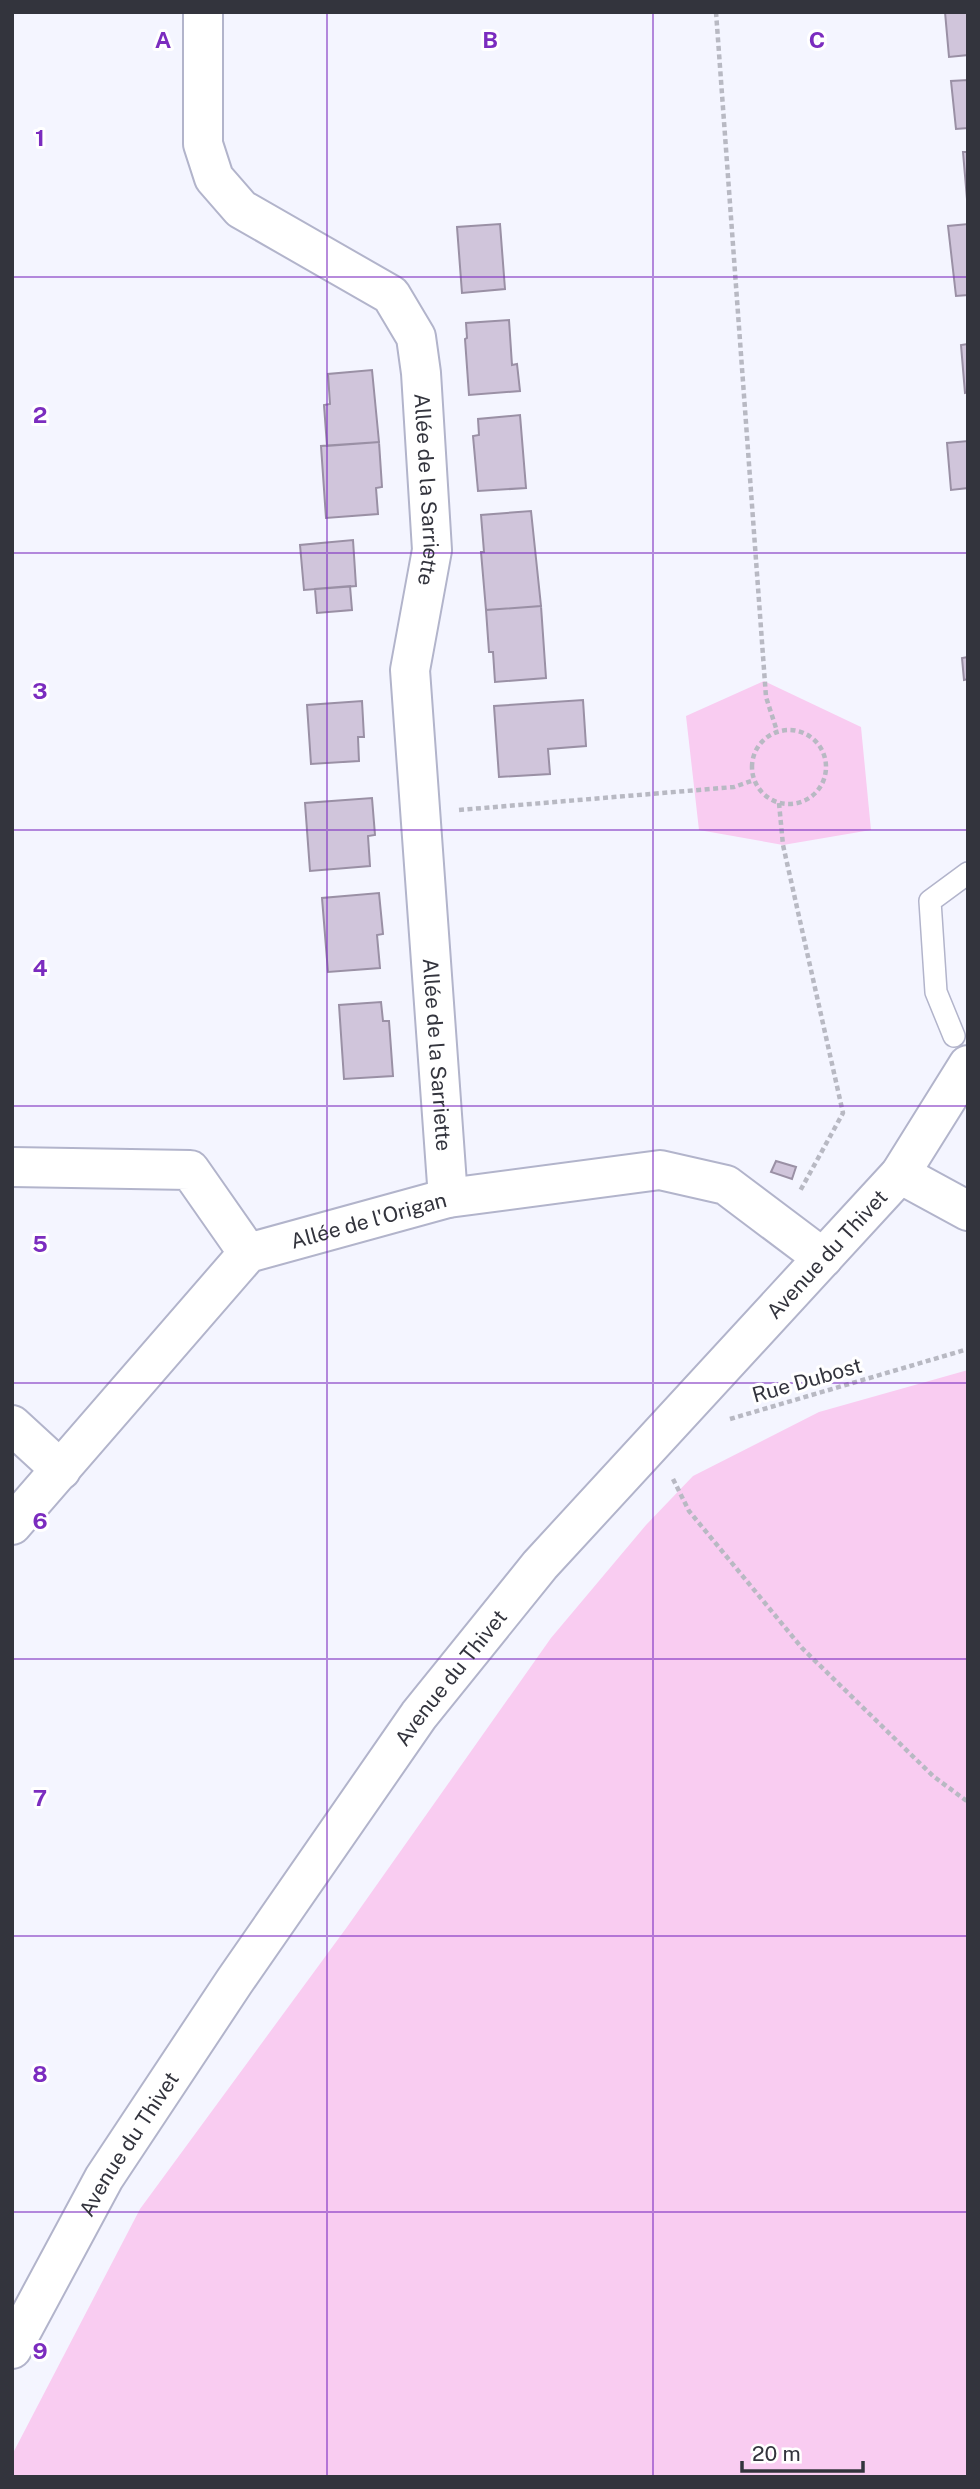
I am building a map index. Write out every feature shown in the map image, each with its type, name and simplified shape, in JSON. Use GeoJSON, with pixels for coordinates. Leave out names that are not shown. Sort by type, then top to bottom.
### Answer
{"type":"FeatureCollection","features":[{"type":"Feature","properties":{"kind":"street","name":"Allée de la Sarriette"},"geometry":{"type":"LineString","coordinates":[[203,12],[203,144],[214,178],[241,209],[391,295],[416,337],[421,373],[432,550],[410,670],[448,1198]]}},
{"type":"Feature","properties":{"kind":"street","name":"Avenue du Thivet"},"geometry":{"type":"LineString","coordinates":[[12,2349],[104,2178],[234,1982],[419,1715],[540,1565],[901,1174],[961,1050]]}},
{"type":"Feature","properties":{"kind":"street"},"geometry":{"type":"LineString","coordinates":[[12,1167],[190,1170],[248,1253],[12,1525]]}},
{"type":"Feature","properties":{"kind":"street","name":"Allée de l'Origan"},"geometry":{"type":"LineString","coordinates":[[248,1253],[448,1198],[660,1170],[726,1185],[823,1258]]}},
{"type":"Feature","properties":{"kind":"street"},"geometry":{"type":"LineString","coordinates":[[901,1174],[968,1211]]}},
{"type":"Feature","properties":{"kind":"street"},"geometry":{"type":"LineString","coordinates":[[12,1424],[61,1470]]}},
{"type":"Feature","properties":{"kind":"lane"},"geometry":{"type":"LineString","coordinates":[[961,1050],[936,992],[930,901],[968,873]]}},
{"type":"Feature","properties":{"kind":"path"},"geometry":{"type":"LineString","coordinates":[[716,12],[766,697],[777,731]]}},
{"type":"Feature","properties":{"kind":"path"},"geometry":{"type":"LineString","coordinates":[[790,729],[802,732],[813,738],[821,748],[827,772],[814,795],[804,802],[779,803],[760,790],[754,780],[753,757],[758,746],[766,737],[777,731],[790,729]]}},
{"type":"Feature","properties":{"kind":"path"},"geometry":{"type":"LineString","coordinates":[[420,813],[734,787],[754,780]]}},
{"type":"Feature","properties":{"kind":"path"},"geometry":{"type":"LineString","coordinates":[[779,803],[783,845],[843,1113],[781,1226]]}},
{"type":"Feature","properties":{"kind":"path","name":"Rue Dubost"},"geometry":{"type":"LineString","coordinates":[[720,1422],[968,1349]]}},
{"type":"Feature","properties":{"kind":"path"},"geometry":{"type":"LineString","coordinates":[[655,1441],[689,1511],[802,1648],[933,1776],[968,1802]]}},
{"type":"Feature","properties":{"kind":"shaded area"},"geometry":{"type":"Polygon","coordinates":[[[764,681],[861,727],[871,830],[783,845],[699,830],[686,716],[764,681]]]}},
{"type":"Feature","properties":{"kind":"shaded area"},"geometry":{"type":"Polygon","coordinates":[[[968,1370],[968,2477],[12,2477],[12,2455],[140,2209],[347,1927],[551,1638],[646,1525],[693,1476],[819,1412],[968,1370]]]}},
{"type":"Feature","properties":{"kind":"building"},"geometry":{"type":"Polygon","coordinates":[[[945,12],[968,12],[968,55],[949,57],[945,12]]]}},
{"type":"Feature","properties":{"kind":"building"},"geometry":{"type":"Polygon","coordinates":[[[968,80],[968,128],[956,129],[951,81],[968,80]]]}},
{"type":"Feature","properties":{"kind":"building"},"geometry":{"type":"Polygon","coordinates":[[[963,152],[968,152],[968,199],[967,199],[963,152]]]}},
{"type":"Feature","properties":{"kind":"building"},"geometry":{"type":"Polygon","coordinates":[[[500,224],[505,289],[462,293],[457,227],[500,224]]]}},
{"type":"Feature","properties":{"kind":"building"},"geometry":{"type":"Polygon","coordinates":[[[968,224],[968,295],[956,296],[948,226],[968,224]]]}},
{"type":"Feature","properties":{"kind":"building"},"geometry":{"type":"Polygon","coordinates":[[[509,320],[512,365],[517,364],[520,391],[469,395],[466,323],[509,320]]]}},
{"type":"Feature","properties":{"kind":"building"},"geometry":{"type":"Polygon","coordinates":[[[968,344],[968,392],[965,393],[961,345],[968,344]]]}},
{"type":"Feature","properties":{"kind":"building"},"geometry":{"type":"Polygon","coordinates":[[[372,370],[379,442],[327,446],[324,405],[330,404],[328,374],[372,370]]]}},
{"type":"Feature","properties":{"kind":"building"},"geometry":{"type":"Polygon","coordinates":[[[520,415],[526,488],[478,491],[473,436],[479,435],[478,419],[520,415]]]}},
{"type":"Feature","properties":{"kind":"building"},"geometry":{"type":"Polygon","coordinates":[[[968,441],[968,488],[951,490],[947,443],[968,441]]]}},
{"type":"Feature","properties":{"kind":"building"},"geometry":{"type":"Polygon","coordinates":[[[379,442],[382,487],[376,488],[378,514],[326,518],[321,446],[379,442]]]}},
{"type":"Feature","properties":{"kind":"building"},"geometry":{"type":"Polygon","coordinates":[[[531,511],[541,606],[486,610],[481,515],[531,511]]]}},
{"type":"Feature","properties":{"kind":"building"},"geometry":{"type":"Polygon","coordinates":[[[353,540],[356,586],[304,590],[300,545],[353,540]]]}},
{"type":"Feature","properties":{"kind":"building"},"geometry":{"type":"Polygon","coordinates":[[[350,586],[352,610],[317,613],[315,589],[350,586]]]}},
{"type":"Feature","properties":{"kind":"building"},"geometry":{"type":"Polygon","coordinates":[[[541,606],[546,678],[495,682],[493,652],[489,652],[486,610],[541,606]]]}},
{"type":"Feature","properties":{"kind":"building"},"geometry":{"type":"Polygon","coordinates":[[[968,657],[968,679],[964,680],[962,658],[968,657]]]}},
{"type":"Feature","properties":{"kind":"building"},"geometry":{"type":"Polygon","coordinates":[[[583,700],[586,746],[548,749],[550,774],[499,777],[494,706],[583,700]]]}},
{"type":"Feature","properties":{"kind":"building"},"geometry":{"type":"Polygon","coordinates":[[[362,701],[364,737],[358,737],[359,761],[311,764],[307,705],[362,701]]]}},
{"type":"Feature","properties":{"kind":"building"},"geometry":{"type":"Polygon","coordinates":[[[372,798],[375,835],[368,836],[370,866],[310,871],[305,803],[372,798]]]}},
{"type":"Feature","properties":{"kind":"building"},"geometry":{"type":"Polygon","coordinates":[[[379,893],[383,934],[377,935],[380,968],[328,972],[322,898],[379,893]]]}},
{"type":"Feature","properties":{"kind":"building"},"geometry":{"type":"Polygon","coordinates":[[[381,1002],[383,1021],[389,1021],[393,1076],[344,1079],[339,1005],[381,1002]]]}},
{"type":"Feature","properties":{"kind":"building"},"geometry":{"type":"Polygon","coordinates":[[[776,1161],[796,1167],[792,1179],[771,1172],[776,1161]]]}}]}
